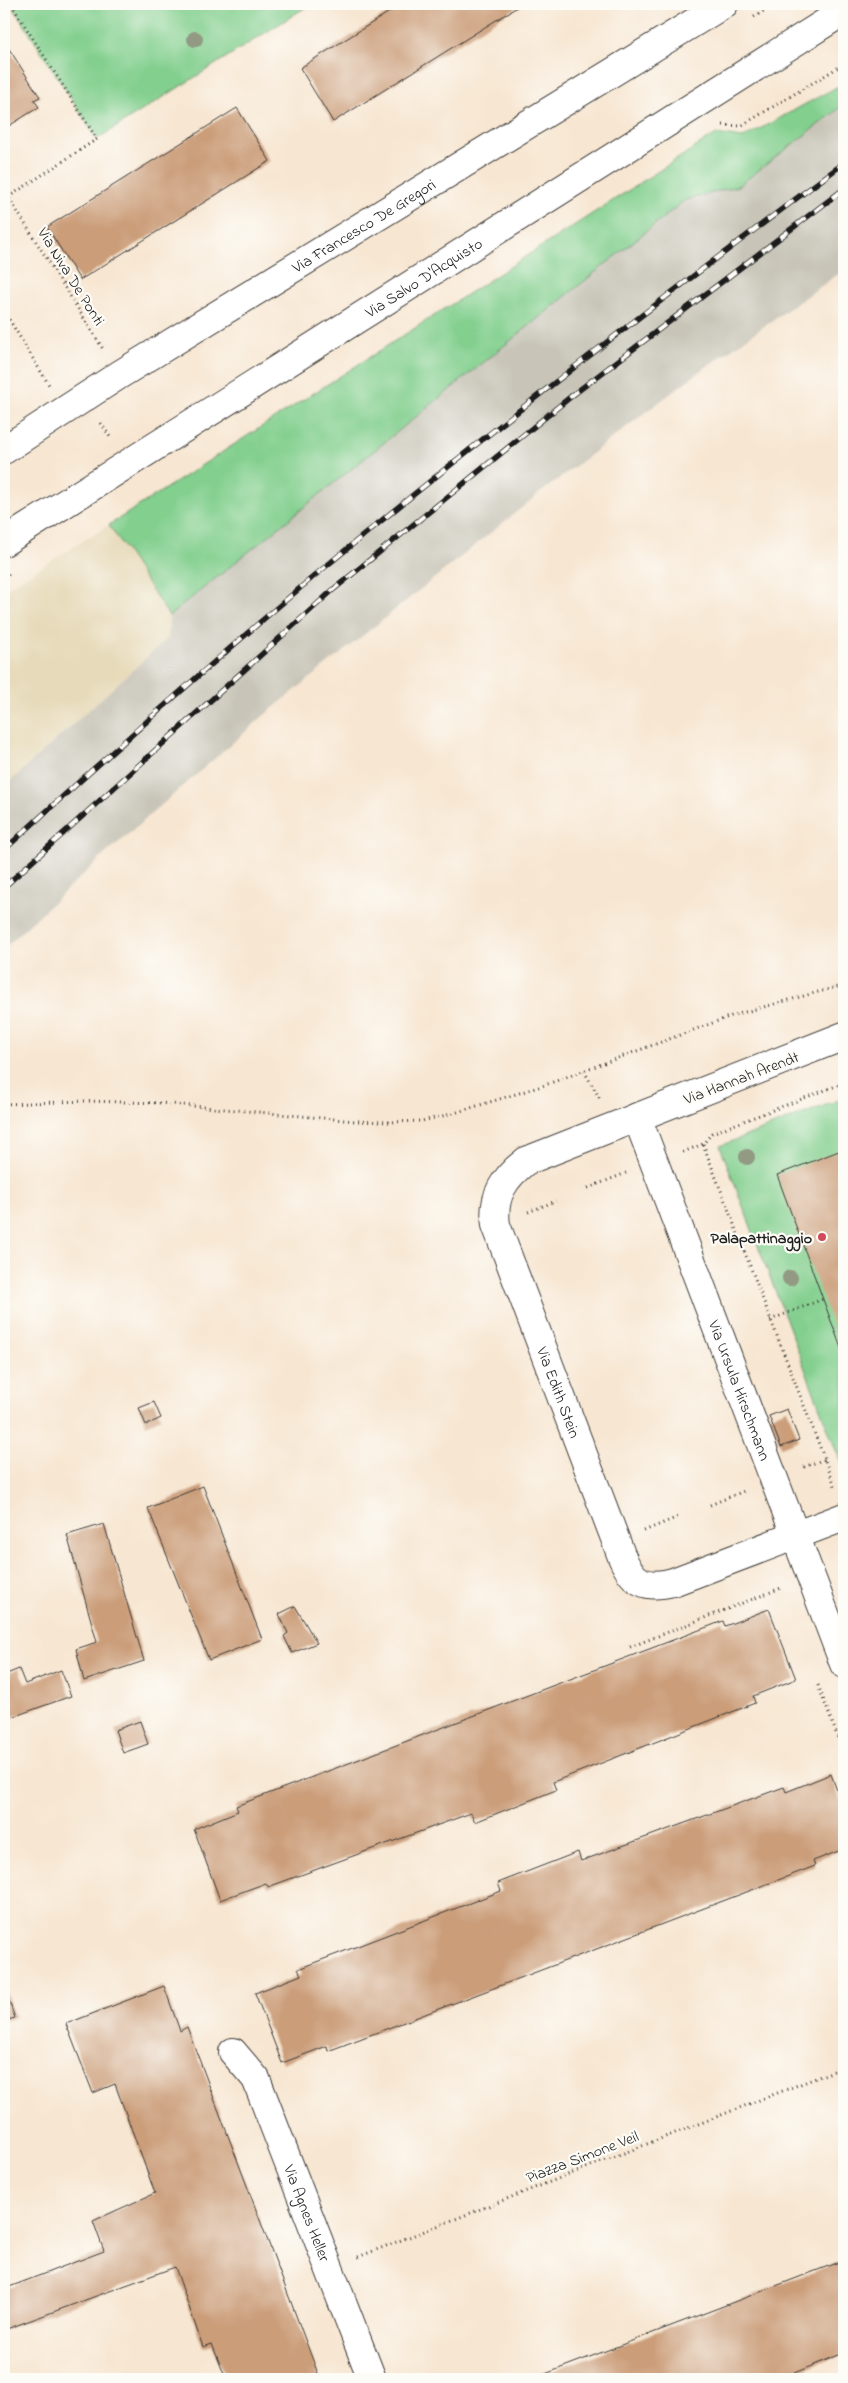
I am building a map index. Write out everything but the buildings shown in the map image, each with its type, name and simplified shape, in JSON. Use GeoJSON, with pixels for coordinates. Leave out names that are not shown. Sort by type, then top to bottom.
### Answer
{"type":"FeatureCollection","features":[{"type":"Feature","properties":{"kind":"street","name":"Via Francesco De Gregori"},"geometry":{"type":"LineString","coordinates":[[4,450],[119,375],[724,4]]}},
{"type":"Feature","properties":{"kind":"street","name":"Via Salvo D'Acquisto"},"geometry":{"type":"LineString","coordinates":[[4,542],[844,11]]}},
{"type":"Feature","properties":{"kind":"street","name":"Via Hannah Arendt"},"geometry":{"type":"LineString","coordinates":[[637,1117],[844,1036]]}},
{"type":"Feature","properties":{"kind":"street","name":"Via Ursula Hirschmann"},"geometry":{"type":"LineString","coordinates":[[637,1117],[844,1664]]}},
{"type":"Feature","properties":{"kind":"street","name":"Via Edith Stein"},"geometry":{"type":"LineString","coordinates":[[637,1117],[526,1161],[512,1172],[502,1184],[496,1198],[495,1214],[496,1224],[622,1557],[634,1578],[650,1585],[660,1585],[796,1535],[841,1504]]}},
{"type":"Feature","properties":{"kind":"street","name":"Via Agnes Heller"},"geometry":{"type":"LineString","coordinates":[[233,2052],[256,2079],[372,2379]]}},
{"type":"Feature","properties":{"kind":"path"},"geometry":{"type":"LineString","coordinates":[[4,200],[97,139],[11,4]]}},
{"type":"Feature","properties":{"kind":"path"},"geometry":{"type":"LineString","coordinates":[[718,122],[728,126],[741,126],[844,64]]}},
{"type":"Feature","properties":{"kind":"path","name":"Via Niva De Ponti"},"geometry":{"type":"LineString","coordinates":[[4,190],[119,375]]}},
{"type":"Feature","properties":{"kind":"path"},"geometry":{"type":"LineString","coordinates":[[4,311],[74,404],[127,464]]}},
{"type":"Feature","properties":{"kind":"path"},"geometry":{"type":"LineString","coordinates":[[4,1104],[86,1101],[160,1103],[355,1120],[388,1122],[422,1121],[545,1085],[734,1015],[844,985]]}},
{"type":"Feature","properties":{"kind":"path"},"geometry":{"type":"LineString","coordinates":[[841,1504],[703,1144],[712,1133],[844,1083]]}},
{"type":"Feature","properties":{"kind":"path"},"geometry":{"type":"LineString","coordinates":[[588,1188],[628,1172]]}},
{"type":"Feature","properties":{"kind":"path"},"geometry":{"type":"LineString","coordinates":[[519,1216],[556,1201]]}},
{"type":"Feature","properties":{"kind":"path"},"geometry":{"type":"LineString","coordinates":[[770,1320],[823,1299]]}},
{"type":"Feature","properties":{"kind":"path"},"geometry":{"type":"LineString","coordinates":[[802,1468],[825,1459]]}},
{"type":"Feature","properties":{"kind":"path"},"geometry":{"type":"LineString","coordinates":[[710,1505],[751,1488]]}},
{"type":"Feature","properties":{"kind":"path"},"geometry":{"type":"LineString","coordinates":[[638,1533],[678,1517]]}},
{"type":"Feature","properties":{"kind":"path"},"geometry":{"type":"LineString","coordinates":[[630,1647],[782,1588],[785,1597]]}},
{"type":"Feature","properties":{"kind":"path"},"geometry":{"type":"LineString","coordinates":[[815,1678],[844,1754]]}},
{"type":"Feature","properties":{"kind":"path"},"geometry":{"type":"LineString","coordinates":[[839,1740],[844,1738]]}},
{"type":"Feature","properties":{"kind":"path","name":"Piazza Simone Veil"},"geometry":{"type":"LineString","coordinates":[[329,2268],[844,2067]]}},
{"type":"Feature","properties":{"kind":"shaded area"},"geometry":{"type":"Polygon","coordinates":[[[844,105],[844,270],[696,374],[540,493],[268,712],[103,856],[4,948],[4,787],[168,638],[169,616],[685,200],[738,186],[844,105]]]}},
{"type":"Feature","properties":{"kind":"shaded area"},"geometry":{"type":"Polygon","coordinates":[[[109,525],[169,616],[168,638],[4,787],[4,590],[109,525]]]}},
{"type":"Feature","properties":{"kind":"green space"},"geometry":{"type":"Polygon","coordinates":[[[11,4],[311,4],[97,139],[11,4]]]}},
{"type":"Feature","properties":{"kind":"green space"},"geometry":{"type":"Polygon","coordinates":[[[844,83],[844,105],[738,186],[685,200],[169,616],[109,525],[716,134],[743,138],[844,83]]]}},
{"type":"Feature","properties":{"kind":"green space"},"geometry":{"type":"Polygon","coordinates":[[[844,1098],[844,1465],[842,1466],[720,1146],[844,1098]]]}},
{"type":"Feature","properties":{"kind":"railway"},"geometry":{"type":"LineString","coordinates":[[4,850],[199,675],[383,519],[579,364],[844,163]]}},
{"type":"Feature","properties":{"kind":"railway"},"geometry":{"type":"LineString","coordinates":[[4,887],[334,589],[574,394],[844,189]]}},
{"type":"Feature","properties":{"kind":"place","name":"Palapattinaggio"},"geometry":{"type":"Point","coordinates":[822,1237]}}]}
